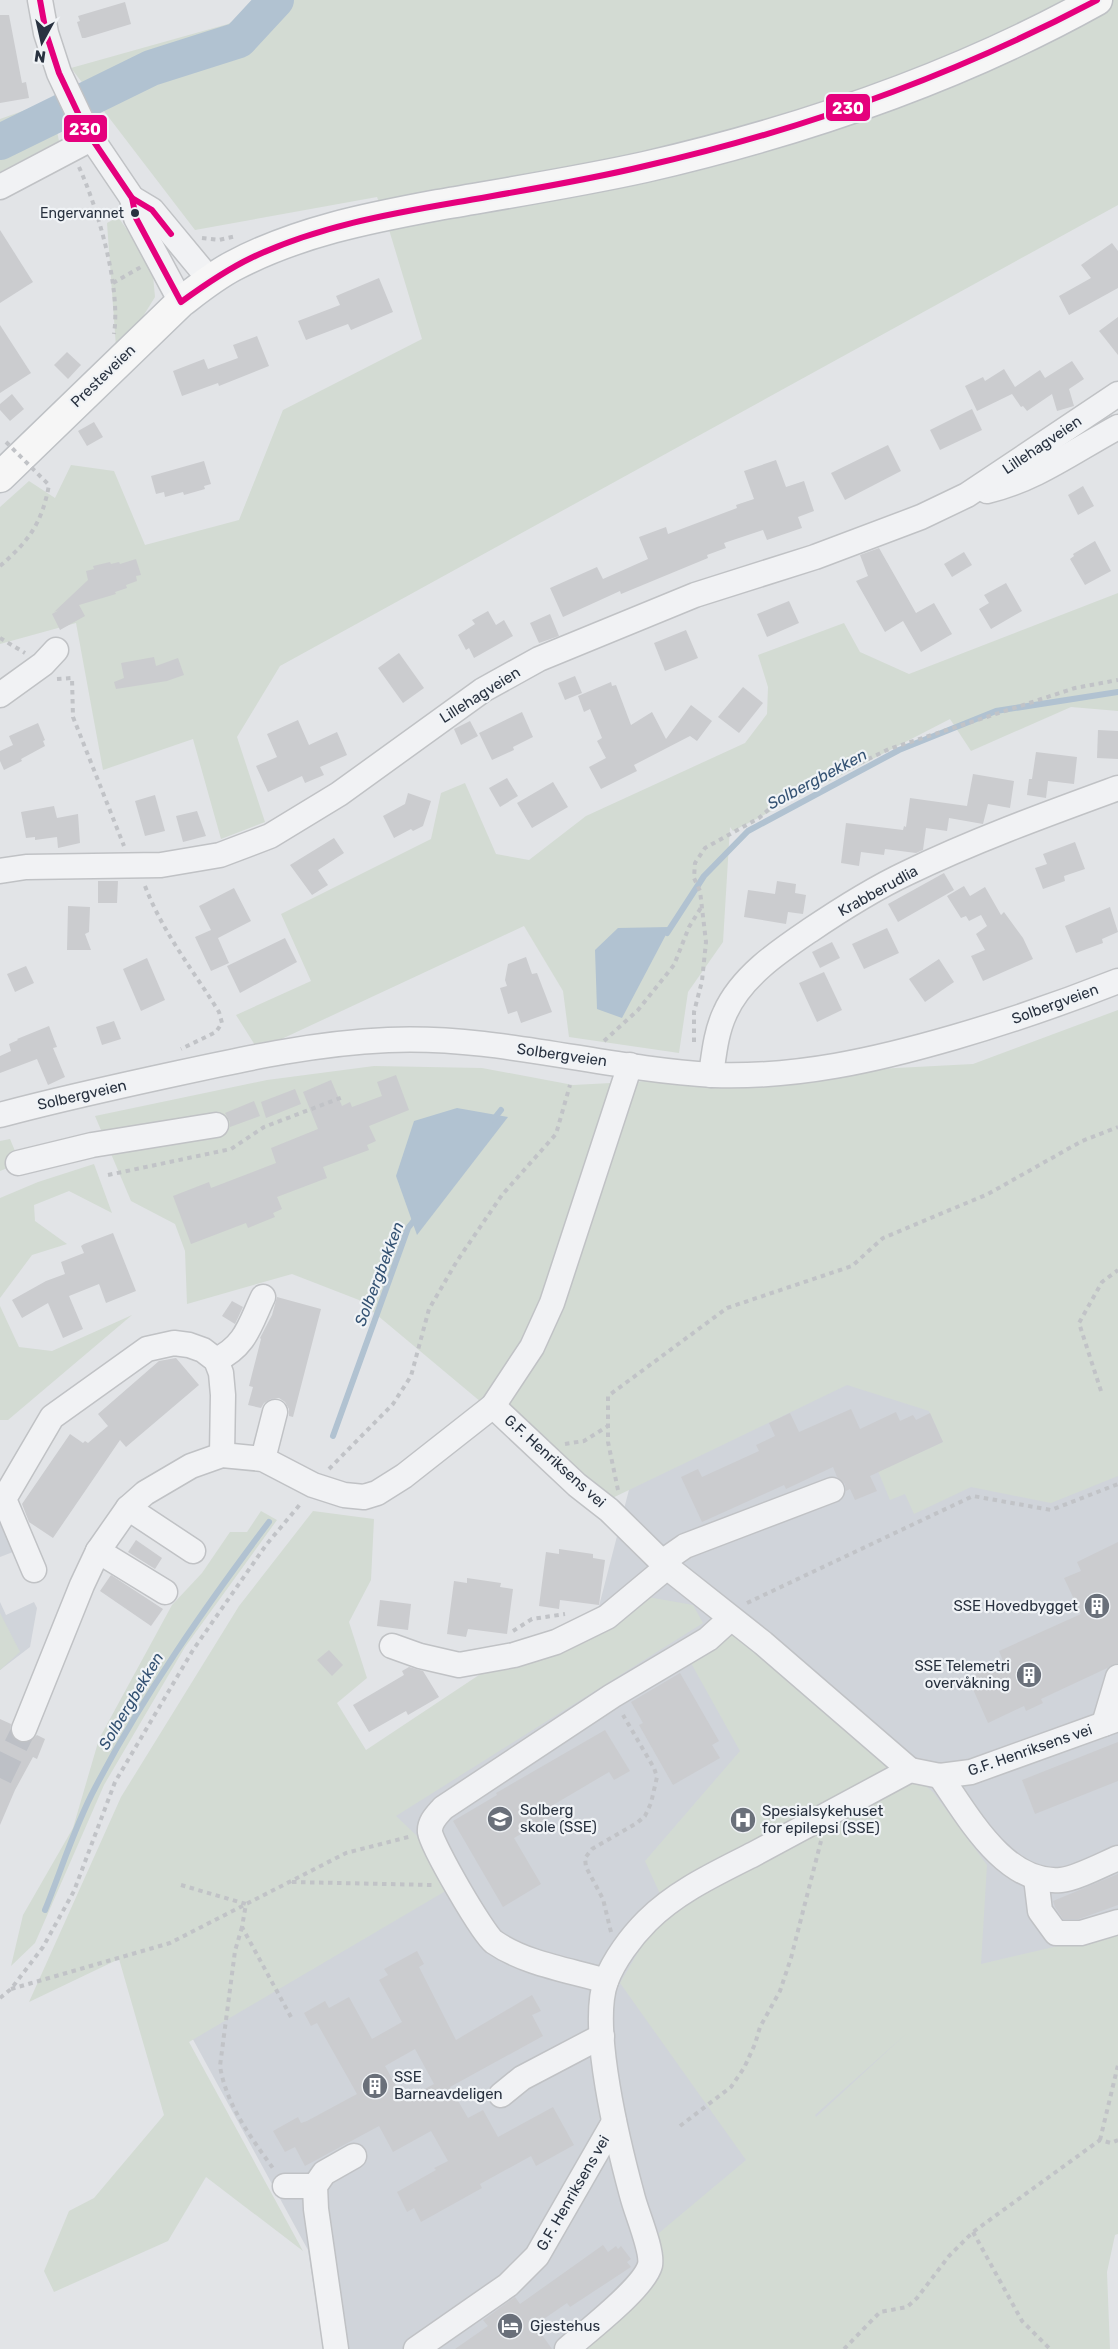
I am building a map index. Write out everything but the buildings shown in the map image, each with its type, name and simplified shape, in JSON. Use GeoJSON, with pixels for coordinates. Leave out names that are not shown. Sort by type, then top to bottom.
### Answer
{"type":"FeatureCollection","features":[{"type":"Feature","properties":{"kind":"main road","name":"Presteveien"},"geometry":{"type":"LineString","coordinates":[[4,464],[181,302],[210,280],[258,254],[338,226],[379,216],[643,167],[818,120],[901,90],[983,56],[1066,18],[1097,0]]}},
{"type":"Feature","properties":{"kind":"street"},"geometry":{"type":"LineString","coordinates":[[40,0],[46,33],[83,140],[132,198],[152,210],[210,280]]}},
{"type":"Feature","properties":{"kind":"street"},"geometry":{"type":"LineString","coordinates":[[0,187],[83,140]]}},
{"type":"Feature","properties":{"kind":"street"},"geometry":{"type":"LineString","coordinates":[[132,198],[136,218],[181,302]]}},
{"type":"Feature","properties":{"kind":"street","name":"Lillehagveien"},"geometry":{"type":"LineString","coordinates":[[0,871],[26,867],[161,866],[220,855],[270,836],[339,794],[483,690],[539,659],[695,595],[815,557],[921,517],[967,495],[1118,394]]}},
{"type":"Feature","properties":{"kind":"street","name":"Lillehagveien"},"geometry":{"type":"LineString","coordinates":[[967,495],[1007,486],[1041,471],[1118,427]]}},
{"type":"Feature","properties":{"kind":"street"},"geometry":{"type":"LineString","coordinates":[[0,695],[43,664],[56,650]]}},
{"type":"Feature","properties":{"kind":"street","name":"Krabberudlia"},"geometry":{"type":"LineString","coordinates":[[711,1075],[717,1035],[725,1012],[754,984],[788,945],[843,909],[906,873],[1026,822],[1118,788]]}},
{"type":"Feature","properties":{"kind":"street","name":"Solbergveien"},"geometry":{"type":"LineString","coordinates":[[0,1115],[77,1095],[294,1049],[369,1042],[475,1043],[711,1075],[800,1073],[849,1065],[913,1049],[998,1024],[1118,981]]}},
{"type":"Feature","properties":{"kind":"street","name":"G.F. Henriksens vei"},"geometry":{"type":"LineString","coordinates":[[630,1065],[552,1303],[532,1347],[493,1407],[577,1485],[609,1510],[664,1565],[763,1643],[910,1770],[940,1776],[971,1772],[1111,1721]]}},
{"type":"Feature","properties":{"kind":"street"},"geometry":{"type":"LineString","coordinates":[[18,1163],[92,1145],[216,1125]]}},
{"type":"Feature","properties":{"kind":"street"},"geometry":{"type":"LineString","coordinates":[[216,1360],[229,1354],[240,1344],[263,1297]]}},
{"type":"Feature","properties":{"kind":"street"},"geometry":{"type":"LineString","coordinates":[[34,1570],[4,1499],[52,1417],[147,1348],[174,1343],[189,1345],[203,1350],[216,1360],[221,1373],[223,1395],[222,1455]]}},
{"type":"Feature","properties":{"kind":"street"},"geometry":{"type":"LineString","coordinates":[[24,1729],[98,1551],[128,1508],[146,1493],[191,1466],[222,1455],[263,1459],[313,1485],[345,1496],[364,1497],[377,1493],[404,1476],[493,1407]]}},
{"type":"Feature","properties":{"kind":"street"},"geometry":{"type":"LineString","coordinates":[[263,1459],[275,1412]]}},
{"type":"Feature","properties":{"kind":"street"},"geometry":{"type":"LineString","coordinates":[[392,1646],[420,1656],[459,1665],[514,1655],[556,1642],[607,1617],[685,1546],[832,1490]]}},
{"type":"Feature","properties":{"kind":"street"},"geometry":{"type":"LineString","coordinates":[[128,1508],[193,1551]]}},
{"type":"Feature","properties":{"kind":"street"},"geometry":{"type":"LineString","coordinates":[[98,1551],[165,1592]]}},
{"type":"Feature","properties":{"kind":"street"},"geometry":{"type":"LineString","coordinates":[[606,1981],[516,1955],[492,1940],[442,1862],[430,1831],[433,1820],[443,1808],[612,1696],[708,1639],[730,1619]]}},
{"type":"Feature","properties":{"kind":"street"},"geometry":{"type":"LineString","coordinates":[[1111,1721],[1118,1677]]}},
{"type":"Feature","properties":{"kind":"street","name":"G.F. Henriksens vei"},"geometry":{"type":"LineString","coordinates":[[567,2349],[638,2286],[650,2265],[647,2243],[632,2197],[614,2122],[602,2036],[602,2007],[606,1981],[624,1948],[647,1920],[687,1889],[910,1770]]}},
{"type":"Feature","properties":{"kind":"street"},"geometry":{"type":"LineString","coordinates":[[940,1776],[970,1820],[1004,1861],[1036,1878],[1063,1880],[1118,1858]]}},
{"type":"Feature","properties":{"kind":"street"},"geometry":{"type":"LineString","coordinates":[[1036,1878],[1040,1911],[1056,1933],[1081,1933],[1118,1922]]}},
{"type":"Feature","properties":{"kind":"street"},"geometry":{"type":"LineString","coordinates":[[501,2095],[522,2078],[602,2036]]}},
{"type":"Feature","properties":{"kind":"street","name":"G.F. Henriksens vei"},"geometry":{"type":"LineString","coordinates":[[416,2349],[508,2285],[537,2256],[614,2122]]}},
{"type":"Feature","properties":{"kind":"street"},"geometry":{"type":"LineString","coordinates":[[336,2349],[316,2208],[315,2186],[324,2173],[354,2156]]}},
{"type":"Feature","properties":{"kind":"street"},"geometry":{"type":"LineString","coordinates":[[285,2186],[315,2186]]}},
{"type":"Feature","properties":{"kind":"path"},"geometry":{"type":"LineString","coordinates":[[83,140],[93,197],[113,283],[114,331],[112,342]]}},
{"type":"Feature","properties":{"kind":"path"},"geometry":{"type":"LineString","coordinates":[[113,283],[157,258]]}},
{"type":"Feature","properties":{"kind":"path"},"geometry":{"type":"LineString","coordinates":[[0,566],[22,547],[39,522],[49,485],[6,442]]}},
{"type":"Feature","properties":{"kind":"path"},"geometry":{"type":"LineString","coordinates":[[4,464],[16,443]]}},
{"type":"Feature","properties":{"kind":"path"},"geometry":{"type":"LineString","coordinates":[[31,673],[36,680],[72,678],[73,717],[134,866],[170,938],[219,1012],[222,1023],[216,1032],[178,1050]]}},
{"type":"Feature","properties":{"kind":"path"},"geometry":{"type":"LineString","coordinates":[[711,1075],[692,1039],[694,1012],[702,981],[706,942],[700,891],[694,878],[695,862],[705,848],[759,818],[784,796],[802,791],[889,749],[1075,688],[1118,680]]}},
{"type":"Feature","properties":{"kind":"path"},"geometry":{"type":"LineString","coordinates":[[604,1041],[638,1010],[674,965],[689,927],[702,906]]}},
{"type":"Feature","properties":{"kind":"path"},"geometry":{"type":"LineString","coordinates":[[0,1998],[11,1989],[43,1947],[74,1891],[115,1782],[193,1650],[266,1545],[313,1485],[393,1404],[411,1376],[429,1309],[457,1261],[502,1195],[556,1134],[570,1085]]}},
{"type":"Feature","properties":{"kind":"path"},"geometry":{"type":"LineString","coordinates":[[609,1510],[618,1491],[608,1442],[608,1396],[727,1308],[852,1266],[883,1238],[988,1194],[1082,1141],[1118,1127]]}},
{"type":"Feature","properties":{"kind":"path"},"geometry":{"type":"LineString","coordinates":[[1101,1391],[1079,1323],[1102,1282],[1118,1270]]}},
{"type":"Feature","properties":{"kind":"path"},"geometry":{"type":"LineString","coordinates":[[563,1444],[584,1441],[608,1426]]}},
{"type":"Feature","properties":{"kind":"path"},"geometry":{"type":"LineString","coordinates":[[730,1619],[747,1602],[973,1496],[1051,1510],[1118,1484]]}},
{"type":"Feature","properties":{"kind":"path"},"geometry":{"type":"LineString","coordinates":[[507,1635],[532,1619],[559,1613],[568,1614]]}},
{"type":"Feature","properties":{"kind":"path"},"geometry":{"type":"LineString","coordinates":[[612,1696],[657,1777],[651,1803],[645,1816],[592,1849],[585,1858],[586,1867],[603,1899],[613,1937],[624,1948]]}},
{"type":"Feature","properties":{"kind":"path"},"geometry":{"type":"LineString","coordinates":[[680,2126],[731,2087],[744,2068],[760,2027],[780,1991],[791,1958],[828,1814]]}},
{"type":"Feature","properties":{"kind":"path"},"geometry":{"type":"LineString","coordinates":[[11,1989],[170,1943],[346,1854],[430,1831]]}},
{"type":"Feature","properties":{"kind":"path"},"geometry":{"type":"LineString","coordinates":[[290,1882],[456,1885]]}},
{"type":"Feature","properties":{"kind":"path"},"geometry":{"type":"LineString","coordinates":[[181,1885],[246,1904]]}},
{"type":"Feature","properties":{"kind":"path"},"geometry":{"type":"LineString","coordinates":[[246,1904],[235,1951],[220,2066],[231,2101],[245,2129],[285,2186]]}},
{"type":"Feature","properties":{"kind":"path"},"geometry":{"type":"LineString","coordinates":[[242,1927],[291,2017]]}},
{"type":"Feature","properties":{"kind":"path"},"geometry":{"type":"LineString","coordinates":[[844,2349],[880,2312],[907,2307],[917,2298],[949,2256],[973,2232],[1100,2140],[1118,2065]]}},
{"type":"Feature","properties":{"kind":"path"},"geometry":{"type":"LineString","coordinates":[[1100,2140],[1111,2144],[1118,2140]]}},
{"type":"Feature","properties":{"kind":"path"},"geometry":{"type":"LineString","coordinates":[[973,2232],[1022,2321],[1050,2349]]}},
{"type":"Feature","properties":{"kind":"shaded area"},"geometry":{"type":"Polygon","coordinates":[[[260,0],[1118,0],[1118,205],[280,666],[237,737],[265,822],[221,839],[193,739],[103,770],[76,623],[0,644],[0,507],[29,481],[55,498],[71,465],[114,471],[145,545],[239,520],[283,410],[422,339],[377,197],[195,230],[71,68],[228,24],[256,8],[260,0]]]}},
{"type":"Feature","properties":{"kind":"shaded area"},"geometry":{"type":"Polygon","coordinates":[[[51,101],[59,141],[0,172],[0,119],[51,101]]]}},
{"type":"Feature","properties":{"kind":"shaded area"},"geometry":{"type":"Polygon","coordinates":[[[118,217],[152,265],[155,297],[137,326],[116,347],[107,223],[118,217]]]}},
{"type":"Feature","properties":{"kind":"shaded area"},"geometry":{"type":"Polygon","coordinates":[[[1118,593],[1118,711],[1071,707],[971,751],[950,719],[733,831],[730,827],[723,942],[688,992],[679,1053],[569,1037],[563,991],[524,926],[258,1050],[236,1015],[311,981],[281,914],[431,839],[441,793],[465,783],[496,854],[529,860],[586,816],[745,743],[767,714],[768,687],[758,655],[844,623],[860,652],[909,674],[1118,593]]]}},
{"type":"Feature","properties":{"kind":"shaded area"},"geometry":{"type":"Polygon","coordinates":[[[1118,1010],[1118,1476],[1051,1503],[971,1487],[914,1514],[905,1494],[890,1500],[878,1471],[943,1442],[929,1411],[847,1385],[602,1503],[359,1300],[292,1274],[187,1304],[185,1251],[175,1224],[131,1201],[95,1116],[267,1080],[374,1066],[482,1068],[573,1085],[973,1064],[1118,1010]]]}},
{"type":"Feature","properties":{"kind":"shaded area"},"geometry":{"type":"Polygon","coordinates":[[[10,1139],[20,1163],[0,1171],[0,1141],[10,1139]]]}},
{"type":"Feature","properties":{"kind":"shaded area"},"geometry":{"type":"Polygon","coordinates":[[[94,1164],[112,1213],[69,1191],[34,1205],[35,1221],[67,1244],[32,1255],[0,1298],[0,1198],[38,1182],[94,1164]]]}},
{"type":"Feature","properties":{"kind":"shaded area","name":"Spesialsykehuset for epilepsi (SSE)"},"geometry":{"type":"Polygon","coordinates":[[[1118,1284],[1118,1991],[651,2349],[323,2349],[308,2250],[154,1968],[582,1672],[648,1416],[1118,1284]]]}},
{"type":"Feature","properties":{"kind":"shaded area"},"geometry":{"type":"Polygon","coordinates":[[[0,1306],[19,1347],[52,1351],[132,1315],[8,1420],[0,1420],[0,1306]]]}},
{"type":"Feature","properties":{"kind":"shaded area"},"geometry":{"type":"Polygon","coordinates":[[[261,1511],[277,1520],[185,1647],[104,1785],[35,1943],[11,1966],[23,1915],[73,1828],[99,1739],[172,1605],[202,1573],[230,1532],[247,1532],[261,1511]]]}},
{"type":"Feature","properties":{"kind":"shaded area"},"geometry":{"type":"Polygon","coordinates":[[[313,1511],[374,1519],[371,1580],[349,1622],[367,1678],[337,1703],[366,1750],[482,1673],[648,1597],[693,1605],[703,1623],[396,1816],[416,1835],[449,1889],[189,2042],[303,2251],[206,2177],[168,2241],[54,2292],[44,2271],[69,2211],[94,2198],[164,2115],[119,1959],[29,2002],[121,1797],[239,1606],[313,1511]]]}},
{"type":"Feature","properties":{"kind":"shaded area"},"geometry":{"type":"Polygon","coordinates":[[[0,1520],[13,1552],[0,1557],[0,1520]]]}},
{"type":"Feature","properties":{"kind":"shaded area"},"geometry":{"type":"Polygon","coordinates":[[[0,1602],[6,1615],[34,1602],[37,1608],[30,1647],[0,1670],[0,1602]]]}},
{"type":"Feature","properties":{"kind":"shaded area"},"geometry":{"type":"Polygon","coordinates":[[[0,1613],[20,1652],[0,1670],[0,1613]]]}},
{"type":"Feature","properties":{"kind":"shaded area"},"geometry":{"type":"Polygon","coordinates":[[[737,1627],[933,1792],[987,1865],[981,1964],[1118,1932],[1118,2234],[1115,2235],[1107,2272],[1110,2349],[566,2349],[650,2265],[647,2243],[746,2160],[620,1983],[653,1927],[671,1918],[645,1861],[740,1751],[691,1663],[737,1627]],[[907,2033],[815,2115],[816,2117],[907,2033]]]}},
{"type":"Feature","properties":{"kind":"water"},"geometry":{"type":"Polygon","coordinates":[[[670,927],[622,1018],[597,1009],[595,950],[618,928],[670,927]]]}},
{"type":"Feature","properties":{"kind":"water"},"geometry":{"type":"Polygon","coordinates":[[[457,1108],[508,1117],[417,1235],[396,1176],[414,1121],[457,1108]]]}},
{"type":"Feature","properties":{"kind":"waterway"},"geometry":{"type":"LineString","coordinates":[[0,142],[151,68],[239,40],[276,0]]}},
{"type":"Feature","properties":{"kind":"waterway","name":"Solbergbekken"},"geometry":{"type":"LineString","coordinates":[[667,933],[704,876],[748,831],[899,750],[996,711],[1118,692]]}},
{"type":"Feature","properties":{"kind":"waterway","name":"Solbergbekken"},"geometry":{"type":"LineString","coordinates":[[493,1120],[501,1110]]}},
{"type":"Feature","properties":{"kind":"waterway","name":"Solbergbekken"},"geometry":{"type":"LineString","coordinates":[[333,1436],[408,1228],[416,1218]]}},
{"type":"Feature","properties":{"kind":"waterway","name":"Solbergbekken"},"geometry":{"type":"LineString","coordinates":[[45,1910],[81,1817],[114,1753],[176,1652],[269,1522]]}},
{"type":"Feature","properties":{"kind":"tunnel"},"geometry":{"type":"LineString","coordinates":[[0,1778],[24,1729]]}},
{"type":"Feature","properties":{"kind":"transit line","name":"230"},"geometry":{"type":"LineString","coordinates":[[40,0],[46,33],[59,73],[86,130],[132,198],[152,210],[171,234]]}},
{"type":"Feature","properties":{"kind":"transit line","name":"230"},"geometry":{"type":"LineString","coordinates":[[132,198],[136,218],[181,302],[215,278],[251,258],[327,230],[405,211],[552,186],[622,171],[704,152],[819,118],[988,53],[1097,0]]}},
{"type":"Feature","properties":{"kind":"place","name":"Engervannet"},"geometry":{"type":"Point","coordinates":[135,213]}},
{"type":"Feature","properties":{"kind":"place","name":"SSE Hovedbygget"},"geometry":{"type":"Point","coordinates":[1097,1606]}},
{"type":"Feature","properties":{"kind":"place","name":"SSE Telemetri overvåkning"},"geometry":{"type":"Point","coordinates":[1029,1675]}},
{"type":"Feature","properties":{"kind":"place","name":"Solberg skole (SSE)"},"geometry":{"type":"Point","coordinates":[500,1819]}},
{"type":"Feature","properties":{"kind":"place","name":"Spesialsykehuset for epilepsi (SSE)"},"geometry":{"type":"Point","coordinates":[743,1820]}},
{"type":"Feature","properties":{"kind":"place","name":"SSE Barneavdeligen"},"geometry":{"type":"Point","coordinates":[375,2086]}},
{"type":"Feature","properties":{"kind":"place","name":"Gjestehus"},"geometry":{"type":"Point","coordinates":[510,2326]}}]}
